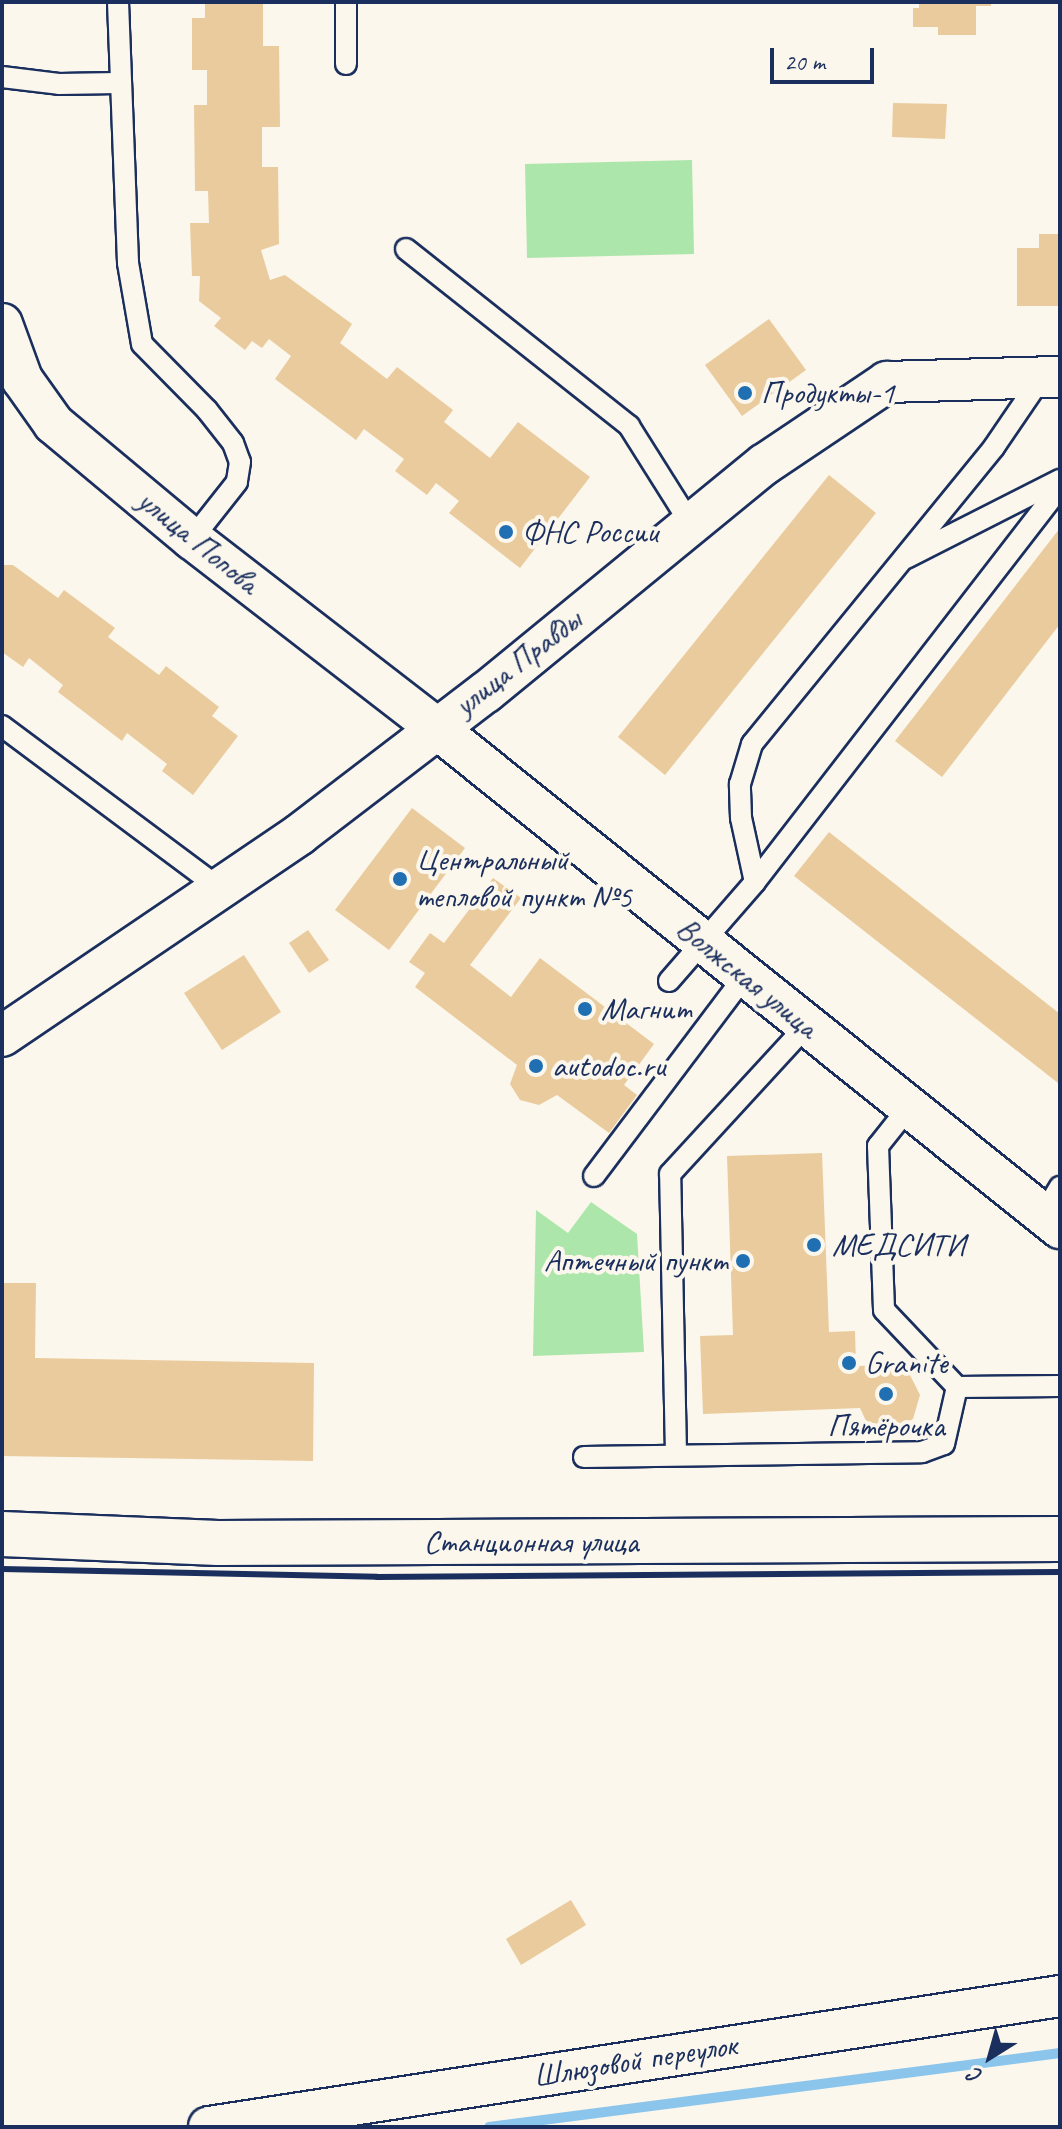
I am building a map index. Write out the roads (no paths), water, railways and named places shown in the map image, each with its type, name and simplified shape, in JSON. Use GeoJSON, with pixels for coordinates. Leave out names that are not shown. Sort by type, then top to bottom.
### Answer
{"type":"FeatureCollection","features":[{"type":"Feature","properties":{"kind":"main road","name":"Станционная улица"},"geometry":{"type":"LineString","coordinates":[[2,1534],[218,1543],[1060,1539]]}},
{"type":"Feature","properties":{"kind":"street","name":"улица Попова"},"geometry":{"type":"LineString","coordinates":[[2,324],[12,379],[54,424],[192,539],[435,727]]}},
{"type":"Feature","properties":{"kind":"street","name":"улица Правды"},"geometry":{"type":"LineString","coordinates":[[2,1036],[300,834],[435,727],[486,692],[765,464],[887,382],[1051,377]]}},
{"type":"Feature","properties":{"kind":"street","name":"Волжская улица"},"geometry":{"type":"LineString","coordinates":[[435,727],[909,1107],[1054,1210]]}},
{"type":"Feature","properties":{"kind":"street","name":"Шлюзовой переулок"},"geometry":{"type":"LineString","coordinates":[[209,2127],[1060,1996]]}},
{"type":"Feature","properties":{"kind":"lane"},"geometry":{"type":"LineString","coordinates":[[118,2],[118,83],[128,263],[142,344],[207,410],[233,443],[240,462],[237,482],[192,539]]}},
{"type":"Feature","properties":{"kind":"lane"},"geometry":{"type":"LineString","coordinates":[[346,2],[346,64]]}},
{"type":"Feature","properties":{"kind":"lane"},"geometry":{"type":"LineString","coordinates":[[2,77],[59,84],[118,83]]}},
{"type":"Feature","properties":{"kind":"lane"},"geometry":{"type":"LineString","coordinates":[[406,249],[629,426],[690,523]]}},
{"type":"Feature","properties":{"kind":"lane"},"geometry":{"type":"LineString","coordinates":[[755,882],[741,818],[740,784],[752,744],[1051,377]]}},
{"type":"Feature","properties":{"kind":"lane"},"geometry":{"type":"LineString","coordinates":[[899,562],[1060,480]]}},
{"type":"Feature","properties":{"kind":"lane"},"geometry":{"type":"LineString","coordinates":[[669,981],[755,882],[1060,488]]}},
{"type":"Feature","properties":{"kind":"lane"},"geometry":{"type":"LineString","coordinates":[[2,726],[219,888]]}},
{"type":"Feature","properties":{"kind":"lane"},"geometry":{"type":"LineString","coordinates":[[594,1176],[744,977]]}},
{"type":"Feature","properties":{"kind":"lane"},"geometry":{"type":"LineString","coordinates":[[676,1454],[670,1174],[806,1026]]}},
{"type":"Feature","properties":{"kind":"lane"},"geometry":{"type":"LineString","coordinates":[[909,1107],[878,1146],[884,1310],[957,1387],[1060,1386]]}},
{"type":"Feature","properties":{"kind":"lane"},"geometry":{"type":"LineString","coordinates":[[584,1457],[922,1452],[944,1444],[957,1387]]}},
{"type":"Feature","properties":{"kind":"waterway"},"geometry":{"type":"LineString","coordinates":[[489,2127],[1060,2053]]}},
{"type":"Feature","properties":{"kind":"railway"},"geometry":{"type":"LineString","coordinates":[[2,1569],[377,1577],[1060,1572]]}},
{"type":"Feature","properties":{"kind":"place","name":"Продукты-1"},"geometry":{"type":"Point","coordinates":[745,393]}},
{"type":"Feature","properties":{"kind":"place","name":"ФНС России"},"geometry":{"type":"Point","coordinates":[506,532]}},
{"type":"Feature","properties":{"kind":"place","name":"Центральный тепловой пункт №5"},"geometry":{"type":"Point","coordinates":[400,879]}},
{"type":"Feature","properties":{"kind":"place","name":"Магнит"},"geometry":{"type":"Point","coordinates":[585,1009]}},
{"type":"Feature","properties":{"kind":"place","name":"autodoc.ru"},"geometry":{"type":"Point","coordinates":[536,1066]}},
{"type":"Feature","properties":{"kind":"place","name":"МЕДСИТИ"},"geometry":{"type":"Point","coordinates":[814,1245]}},
{"type":"Feature","properties":{"kind":"place","name":"Аптечный пункт"},"geometry":{"type":"Point","coordinates":[743,1261]}},
{"type":"Feature","properties":{"kind":"place","name":"Granite"},"geometry":{"type":"Point","coordinates":[849,1363]}},
{"type":"Feature","properties":{"kind":"place","name":"Пятёрочка"},"geometry":{"type":"Point","coordinates":[886,1394]}}]}
